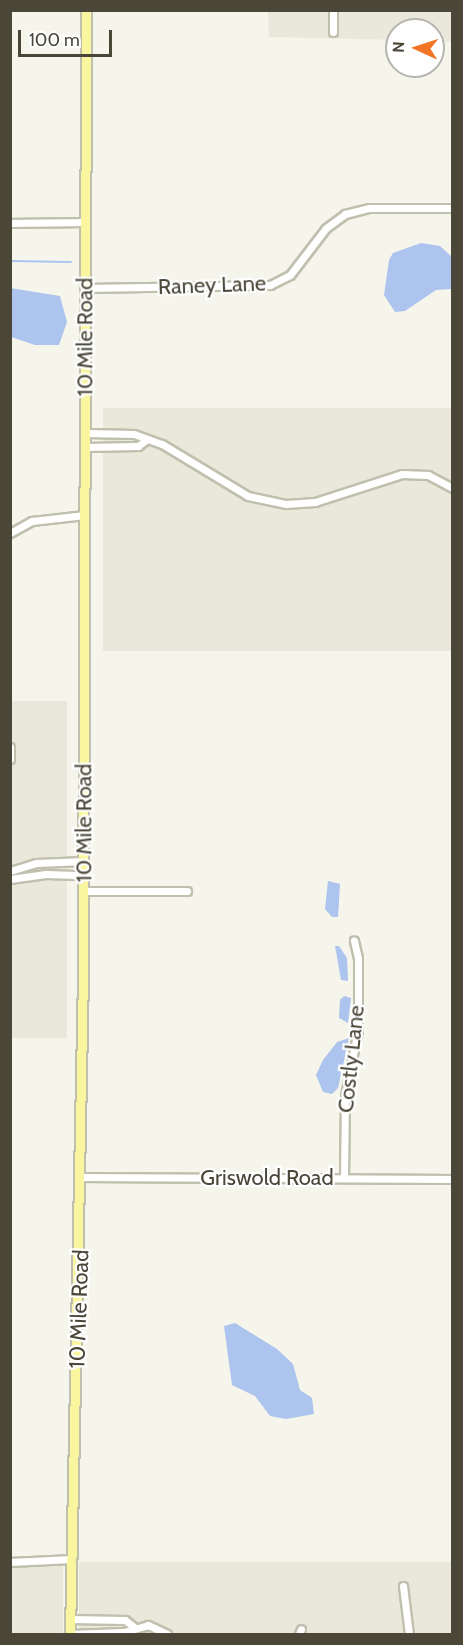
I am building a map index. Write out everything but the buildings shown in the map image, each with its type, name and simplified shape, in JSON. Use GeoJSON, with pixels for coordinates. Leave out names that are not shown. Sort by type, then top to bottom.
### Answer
{"type":"FeatureCollection","features":[{"type":"Feature","properties":{"kind":"main road","name":"10 Mile Road"},"geometry":{"type":"LineString","coordinates":[[70,1634],[81,1177],[84,891],[86,10]]}},
{"type":"Feature","properties":{"kind":"street"},"geometry":{"type":"LineString","coordinates":[[333,10],[333,32]]}},
{"type":"Feature","properties":{"kind":"street","name":"Raney Lane"},"geometry":{"type":"LineString","coordinates":[[85,288],[270,285],[290,275],[326,228],[345,214],[369,208],[453,208]]}},
{"type":"Feature","properties":{"kind":"street"},"geometry":{"type":"LineString","coordinates":[[10,223],[86,222]]}},
{"type":"Feature","properties":{"kind":"street"},"geometry":{"type":"LineString","coordinates":[[85,434],[134,434],[162,444],[248,496],[286,504],[315,502],[402,474],[428,475],[453,488]]}},
{"type":"Feature","properties":{"kind":"street"},"geometry":{"type":"LineString","coordinates":[[84,447],[138,446],[146,440]]}},
{"type":"Feature","properties":{"kind":"street"},"geometry":{"type":"LineString","coordinates":[[10,533],[32,521],[85,515]]}},
{"type":"Feature","properties":{"kind":"street"},"geometry":{"type":"LineString","coordinates":[[10,747],[10,759]]}},
{"type":"Feature","properties":{"kind":"street"},"geometry":{"type":"LineString","coordinates":[[10,871],[36,863],[84,861]]}},
{"type":"Feature","properties":{"kind":"street"},"geometry":{"type":"LineString","coordinates":[[10,879],[46,874],[84,874]]}},
{"type":"Feature","properties":{"kind":"street"},"geometry":{"type":"LineString","coordinates":[[84,891],[187,891]]}},
{"type":"Feature","properties":{"kind":"street","name":"Costly Lane"},"geometry":{"type":"LineString","coordinates":[[344,1178],[345,1096],[358,1030],[358,958],[354,940]]}},
{"type":"Feature","properties":{"kind":"street","name":"Griswold Road"},"geometry":{"type":"LineString","coordinates":[[81,1177],[453,1179]]}},
{"type":"Feature","properties":{"kind":"street"},"geometry":{"type":"LineString","coordinates":[[10,1562],[72,1559]]}},
{"type":"Feature","properties":{"kind":"street"},"geometry":{"type":"LineString","coordinates":[[403,1586],[409,1635]]}},
{"type":"Feature","properties":{"kind":"street"},"geometry":{"type":"LineString","coordinates":[[70,1619],[125,1620],[134,1627]]}},
{"type":"Feature","properties":{"kind":"street"},"geometry":{"type":"LineString","coordinates":[[70,1634],[124,1632],[134,1627],[148,1625],[167,1635]]}},
{"type":"Feature","properties":{"kind":"shaded area"},"geometry":{"type":"Polygon","coordinates":[[[268,11],[452,11],[452,42],[445,42],[445,18],[385,18],[385,40],[269,37],[268,11]]]}},
{"type":"Feature","properties":{"kind":"shaded area"},"geometry":{"type":"Polygon","coordinates":[[[103,408],[452,408],[452,651],[103,651],[103,408]]]}},
{"type":"Feature","properties":{"kind":"shaded area"},"geometry":{"type":"Polygon","coordinates":[[[11,701],[67,701],[67,1038],[11,1038],[11,701]]]}},
{"type":"Feature","properties":{"kind":"shaded area"},"geometry":{"type":"Polygon","coordinates":[[[79,1562],[452,1562],[452,1634],[79,1634],[79,1562]]]}},
{"type":"Feature","properties":{"kind":"shaded area"},"geometry":{"type":"Polygon","coordinates":[[[11,1566],[63,1566],[63,1634],[11,1634],[11,1566]]]}},
{"type":"Feature","properties":{"kind":"water"},"geometry":{"type":"Polygon","coordinates":[[[421,243],[440,246],[452,257],[452,289],[436,290],[405,311],[395,312],[384,295],[389,260],[393,253],[421,243]]]}},
{"type":"Feature","properties":{"kind":"water"},"geometry":{"type":"Polygon","coordinates":[[[10,288],[60,296],[67,322],[59,345],[35,345],[11,337],[10,288]]]}},
{"type":"Feature","properties":{"kind":"water"},"geometry":{"type":"Polygon","coordinates":[[[328,881],[340,884],[338,917],[332,917],[325,909],[328,881]]]}},
{"type":"Feature","properties":{"kind":"water"},"geometry":{"type":"Polygon","coordinates":[[[335,946],[339,946],[347,958],[348,981],[341,980],[335,946]]]}},
{"type":"Feature","properties":{"kind":"water"},"geometry":{"type":"Polygon","coordinates":[[[344,996],[351,998],[348,1023],[339,1018],[340,1000],[344,996]]]}},
{"type":"Feature","properties":{"kind":"water"},"geometry":{"type":"Polygon","coordinates":[[[349,1038],[338,1088],[332,1094],[323,1092],[316,1075],[323,1060],[337,1042],[349,1038]]]}},
{"type":"Feature","properties":{"kind":"water"},"geometry":{"type":"Polygon","coordinates":[[[235,1323],[277,1349],[293,1364],[300,1390],[312,1398],[314,1414],[286,1419],[270,1416],[255,1396],[232,1385],[224,1326],[235,1323]]]}},
{"type":"Feature","properties":{"kind":"waterway"},"geometry":{"type":"LineString","coordinates":[[10,261],[71,262]]}}]}
